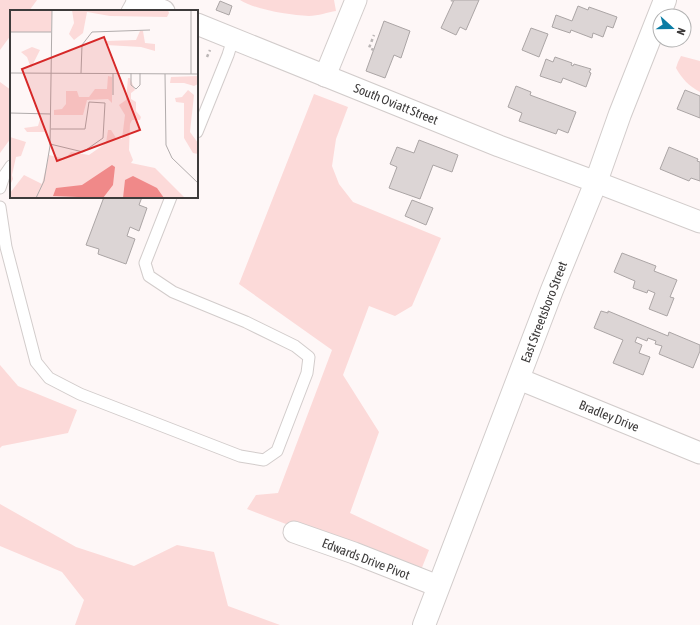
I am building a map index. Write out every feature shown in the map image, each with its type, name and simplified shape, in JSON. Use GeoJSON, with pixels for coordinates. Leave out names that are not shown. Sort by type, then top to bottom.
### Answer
{"type":"FeatureCollection","features":[{"type":"Feature","properties":{"kind":"main road","name":"East Streetsboro Street"},"geometry":{"type":"LineString","coordinates":[[424,625],[665,0]]}},
{"type":"Feature","properties":{"kind":"street"},"geometry":{"type":"LineString","coordinates":[[137,0],[162,10]]}},
{"type":"Feature","properties":{"kind":"street"},"geometry":{"type":"LineString","coordinates":[[325,76],[356,0]]}},
{"type":"Feature","properties":{"kind":"street","name":"South Oviatt Street"},"geometry":{"type":"LineString","coordinates":[[198,24],[499,146],[700,222]]}},
{"type":"Feature","properties":{"kind":"street","name":"Bradley Drive"},"geometry":{"type":"LineString","coordinates":[[519,379],[700,453]]}},
{"type":"Feature","properties":{"kind":"street","name":"Edwards Drive Pivot"},"geometry":{"type":"LineString","coordinates":[[294,532],[354,553],[438,586]]}},
{"type":"Feature","properties":{"kind":"lane"},"geometry":{"type":"LineString","coordinates":[[128,10],[133,0]]}},
{"type":"Feature","properties":{"kind":"lane"},"geometry":{"type":"LineString","coordinates":[[198,130],[228,55],[232,39]]}},
{"type":"Feature","properties":{"kind":"lane"},"geometry":{"type":"LineString","coordinates":[[0,188],[4,176],[10,167]]}},
{"type":"Feature","properties":{"kind":"lane"},"geometry":{"type":"LineString","coordinates":[[0,207],[6,247],[36,362],[49,378],[80,394],[240,456],[264,460],[277,451],[307,373],[309,357],[295,346],[246,322],[173,292],[149,276],[145,263],[171,198]]}},
{"type":"Feature","properties":{"kind":"path"},"geometry":{"type":"LineString","coordinates":[[374,35],[369,48],[374,50]]}},
{"type":"Feature","properties":{"kind":"path"},"geometry":{"type":"LineString","coordinates":[[207,57],[211,48]]}},
{"type":"Feature","properties":{"kind":"shaded area"},"geometry":{"type":"Polygon","coordinates":[[[0,0],[37,0],[30,10],[10,10],[10,36],[0,50],[0,0]]]}},
{"type":"Feature","properties":{"kind":"shaded area"},"geometry":{"type":"Polygon","coordinates":[[[240,0],[334,0],[336,11],[309,16],[255,7],[240,0]]]}},
{"type":"Feature","properties":{"kind":"shaded area"},"geometry":{"type":"Polygon","coordinates":[[[681,56],[700,61],[700,92],[686,82],[676,68],[681,56]]]}},
{"type":"Feature","properties":{"kind":"shaded area"},"geometry":{"type":"Polygon","coordinates":[[[0,82],[10,89],[10,139],[0,153],[0,82]]]}},
{"type":"Feature","properties":{"kind":"shaded area"},"geometry":{"type":"Polygon","coordinates":[[[314,94],[348,107],[336,139],[332,166],[339,184],[353,202],[441,238],[412,306],[395,316],[369,306],[343,375],[379,432],[350,513],[429,550],[419,575],[247,509],[256,495],[278,493],[332,350],[239,284],[314,94]]]}},
{"type":"Feature","properties":{"kind":"shaded area"},"geometry":{"type":"Polygon","coordinates":[[[0,365],[18,386],[77,410],[68,433],[2,446],[0,448],[0,365]]]}},
{"type":"Feature","properties":{"kind":"shaded area"},"geometry":{"type":"Polygon","coordinates":[[[0,504],[76,547],[134,566],[177,545],[214,552],[228,606],[280,625],[75,625],[84,600],[62,572],[0,546],[0,504]]]}},
{"type":"Feature","properties":{"kind":"building"},"geometry":{"type":"Polygon","coordinates":[[[454,0],[479,0],[466,30],[460,27],[456,35],[441,28],[454,0]]]}},
{"type":"Feature","properties":{"kind":"building"},"geometry":{"type":"Polygon","coordinates":[[[220,1],[232,6],[229,15],[216,10],[220,1]]]}},
{"type":"Feature","properties":{"kind":"building"},"geometry":{"type":"Polygon","coordinates":[[[578,6],[588,10],[589,7],[617,17],[613,28],[607,26],[603,37],[593,33],[592,38],[571,30],[570,33],[552,27],[556,15],[572,21],[578,6]]]}},
{"type":"Feature","properties":{"kind":"building"},"geometry":{"type":"Polygon","coordinates":[[[384,21],[410,31],[401,58],[394,55],[385,78],[366,71],[384,21]]]}},
{"type":"Feature","properties":{"kind":"building"},"geometry":{"type":"Polygon","coordinates":[[[531,28],[548,34],[539,57],[522,50],[531,28]]]}},
{"type":"Feature","properties":{"kind":"building"},"geometry":{"type":"Polygon","coordinates":[[[555,57],[572,63],[571,65],[573,66],[574,64],[591,69],[586,87],[563,78],[561,83],[540,76],[546,59],[553,62],[555,57]]]}},
{"type":"Feature","properties":{"kind":"building"},"geometry":{"type":"Polygon","coordinates":[[[516,86],[531,92],[530,95],[576,112],[568,133],[558,129],[556,134],[519,121],[522,113],[508,107],[516,86]]]}},
{"type":"Feature","properties":{"kind":"building"},"geometry":{"type":"Polygon","coordinates":[[[685,90],[700,96],[700,118],[677,109],[685,90]]]}},
{"type":"Feature","properties":{"kind":"building"},"geometry":{"type":"Polygon","coordinates":[[[419,140],[458,155],[452,172],[433,165],[420,199],[389,188],[397,167],[390,164],[397,147],[414,153],[419,140]]]}},
{"type":"Feature","properties":{"kind":"building"},"geometry":{"type":"Polygon","coordinates":[[[669,147],[698,159],[697,161],[700,162],[700,181],[691,178],[689,181],[660,169],[669,147]]]}},
{"type":"Feature","properties":{"kind":"building"},"geometry":{"type":"Polygon","coordinates":[[[104,198],[142,198],[139,205],[147,208],[139,231],[130,227],[127,236],[135,239],[126,264],[98,254],[99,249],[86,245],[104,198]]]}},
{"type":"Feature","properties":{"kind":"building"},"geometry":{"type":"Polygon","coordinates":[[[412,200],[433,208],[426,225],[405,216],[412,200]]]}},
{"type":"Feature","properties":{"kind":"building"},"geometry":{"type":"Polygon","coordinates":[[[622,253],[656,266],[654,271],[677,280],[670,297],[674,298],[667,316],[649,309],[655,293],[648,290],[647,293],[633,288],[635,281],[614,272],[622,253]]]}},
{"type":"Feature","properties":{"kind":"building"},"geometry":{"type":"Polygon","coordinates":[[[601,311],[608,313],[608,311],[668,336],[669,332],[700,345],[700,351],[693,368],[659,354],[662,346],[655,344],[656,341],[648,338],[647,341],[637,337],[635,342],[642,345],[639,353],[650,357],[643,375],[613,363],[623,340],[594,328],[601,311]]]}}]}
